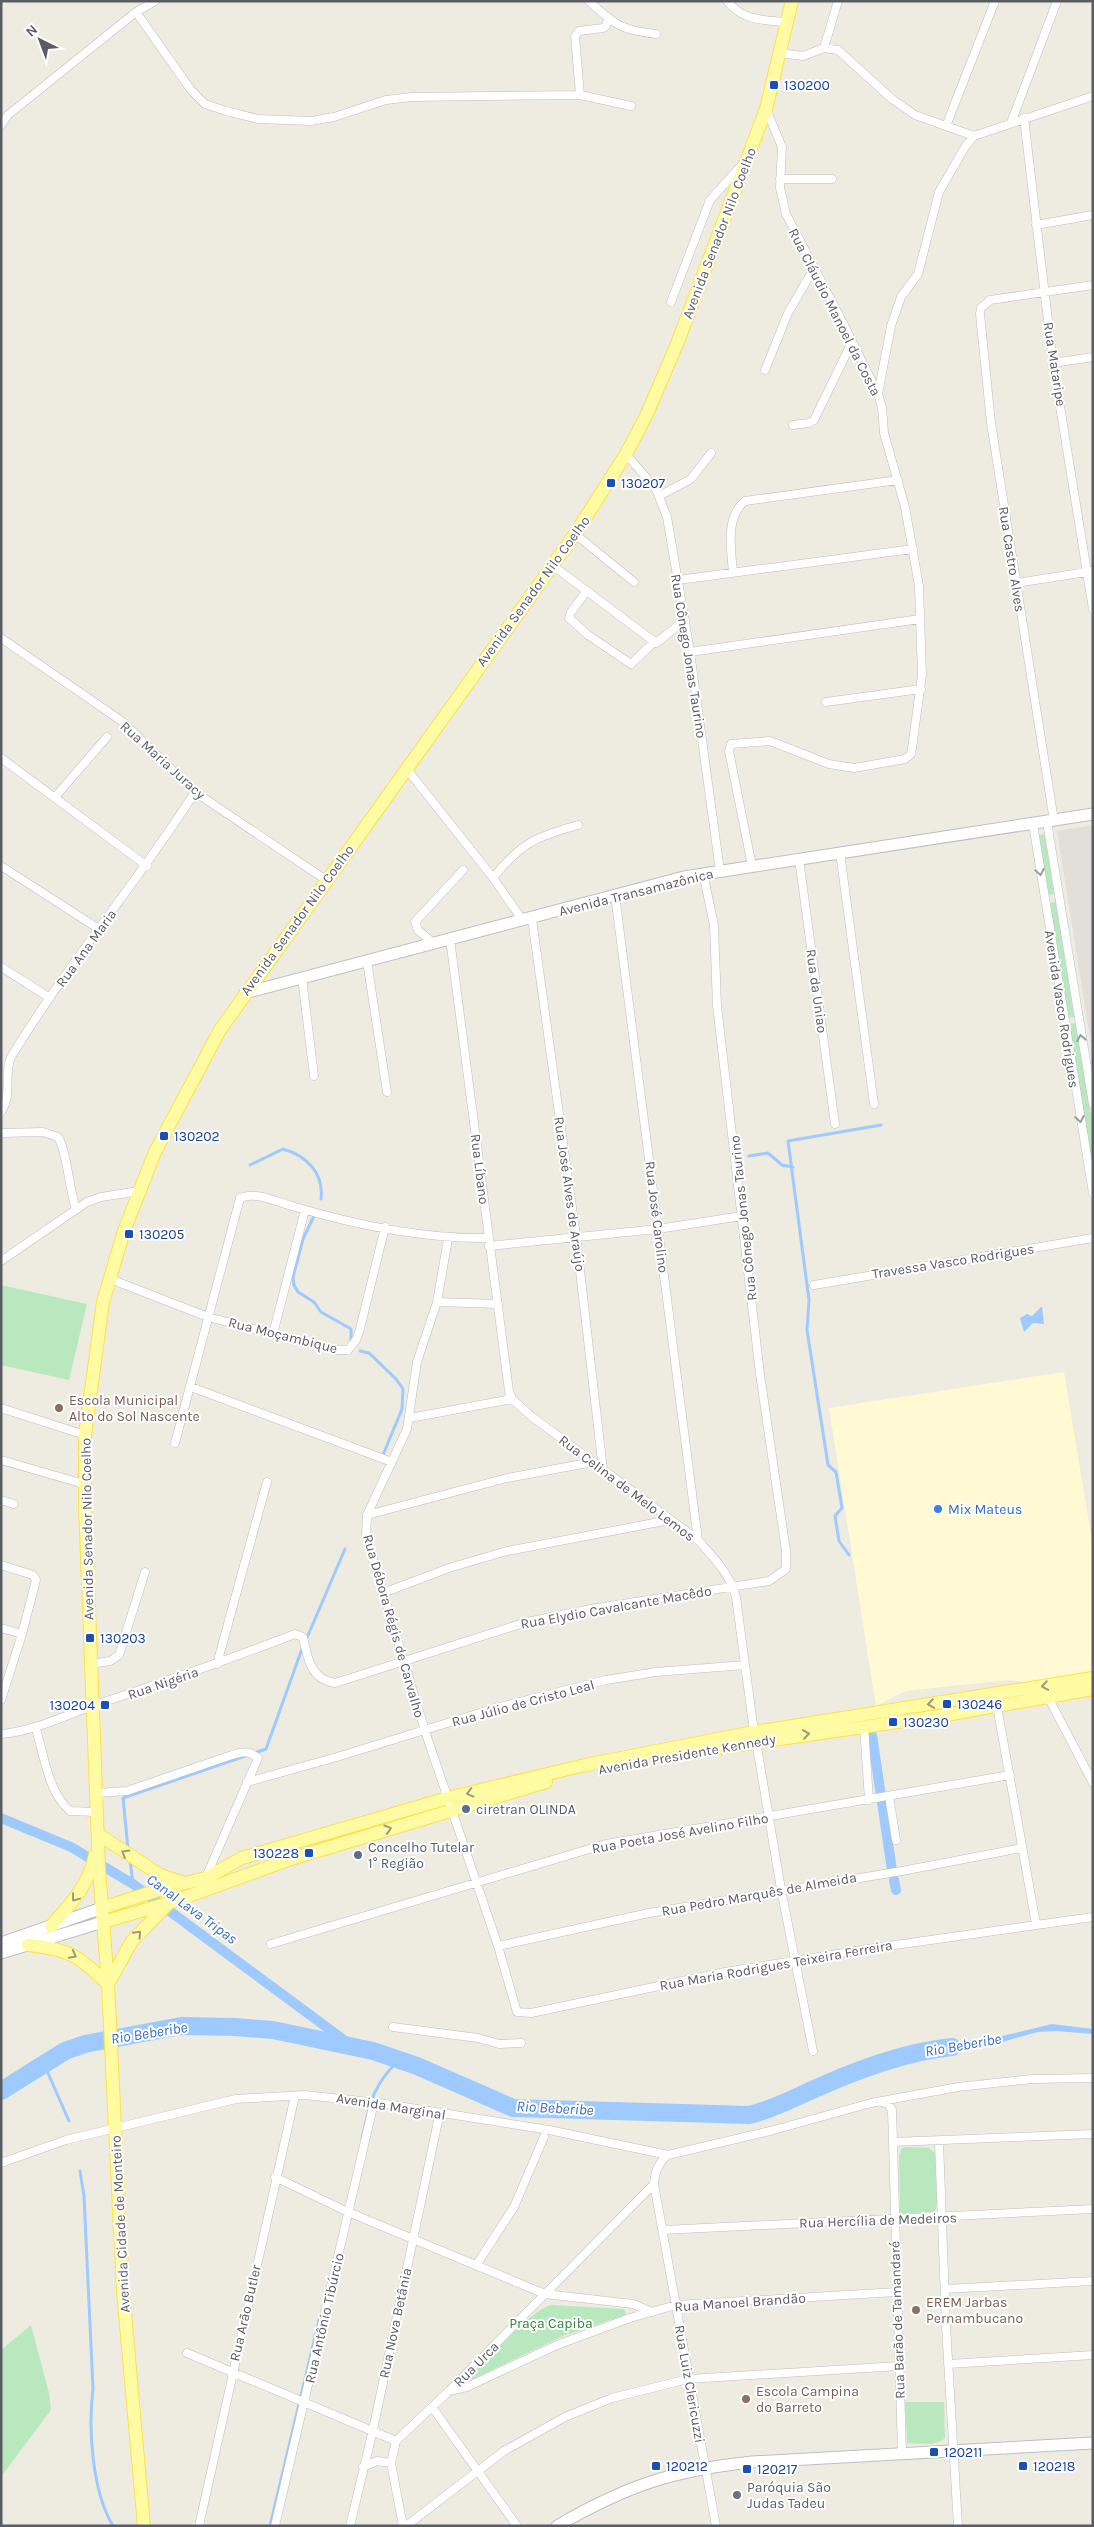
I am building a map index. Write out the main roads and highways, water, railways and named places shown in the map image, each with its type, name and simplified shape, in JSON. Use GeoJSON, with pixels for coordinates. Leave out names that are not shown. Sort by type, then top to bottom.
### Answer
{"type":"FeatureCollection","features":[{"type":"Feature","properties":{"kind":"main road","name":"Avenida Senador Nilo Coelho"},"geometry":{"type":"LineString","coordinates":[[103,1922],[96,1868],[99,1841],[84,1484],[85,1435],[99,1322],[110,1279],[139,1191],[174,1114],[220,1030],[575,534],[626,454],[674,352],[766,108],[792,1]]}},
{"type":"Feature","properties":{"kind":"main road","name":"Avenida Presidente Kennedy"},"geometry":{"type":"LineString","coordinates":[[103,1922],[150,1913],[210,1883],[237,1872],[278,1858],[291,1859],[450,1804],[547,1773],[1093,1678]]}},
{"type":"Feature","properties":{"kind":"main road","name":"Avenida Presidente Kennedy"},"geometry":{"type":"LineString","coordinates":[[755,1737],[864,1726],[1093,1689]]}},
{"type":"Feature","properties":{"kind":"main road","name":"Avenida Presidente Kennedy"},"geometry":{"type":"LineString","coordinates":[[102,1908],[165,1888],[186,1884],[210,1883],[242,1858],[372,1820],[450,1804]]}},
{"type":"Feature","properties":{"kind":"main road"},"geometry":{"type":"LineString","coordinates":[[99,1841],[166,1878],[186,1884]]}},
{"type":"Feature","properties":{"kind":"main road"},"geometry":{"type":"LineString","coordinates":[[50,1926],[75,1899],[96,1868]]}},
{"type":"Feature","properties":{"kind":"main road"},"geometry":{"type":"LineString","coordinates":[[28,1945],[55,1948],[67,1952],[85,1962],[108,1984],[150,1913]]}},
{"type":"Feature","properties":{"kind":"main road","name":"Avenida Cidade de Monteiro"},"geometry":{"type":"LineString","coordinates":[[103,1922],[108,1984],[123,2292],[139,2490],[144,2526]]}},
{"type":"Feature","properties":{"kind":"water"},"geometry":{"type":"Polygon","coordinates":[[[1042,1306],[1044,1324],[1033,1323],[1024,1332],[1020,1318],[1027,1314],[1032,1316],[1042,1306]]]}},
{"type":"Feature","properties":{"kind":"water"},"geometry":{"type":"Polygon","coordinates":[[[1052,2024],[1093,2029],[1093,2034],[1056,2031],[1038,2032],[984,2047],[930,2053],[930,2044],[994,2038],[1052,2024]]]}},
{"type":"Feature","properties":{"kind":"waterway"},"geometry":{"type":"LineString","coordinates":[[849,1555],[839,1541],[835,1516],[842,1508],[836,1472],[828,1465],[807,1330],[809,1300],[788,1141],[881,1125]]}},
{"type":"Feature","properties":{"kind":"waterway"},"geometry":{"type":"LineString","coordinates":[[250,1165],[283,1149],[292,1152],[306,1161],[317,1174],[320,1181],[321,1199]]}},
{"type":"Feature","properties":{"kind":"waterway"},"geometry":{"type":"LineString","coordinates":[[749,1156],[768,1153],[782,1165],[793,1167]]}},
{"type":"Feature","properties":{"kind":"waterway"},"geometry":{"type":"LineString","coordinates":[[315,1214],[303,1239],[293,1277],[294,1285],[298,1292],[314,1302],[321,1312],[351,1329],[351,1341]]}},
{"type":"Feature","properties":{"kind":"waterway"},"geometry":{"type":"LineString","coordinates":[[360,1351],[369,1353],[396,1379],[403,1389],[402,1409],[383,1455]]}},
{"type":"Feature","properties":{"kind":"waterway"},"geometry":{"type":"LineString","coordinates":[[306,1640],[345,1549]]}},
{"type":"Feature","properties":{"kind":"waterway"},"geometry":{"type":"LineString","coordinates":[[128,1849],[123,1798],[266,1749],[303,1646]]}},
{"type":"Feature","properties":{"kind":"waterway"},"geometry":{"type":"LineString","coordinates":[[872,1735],[892,1870]]}},
{"type":"Feature","properties":{"kind":"waterway","name":"Canal Lava Tripas"},"geometry":{"type":"LineString","coordinates":[[1,1818],[71,1847],[133,1884],[352,2046]]}},
{"type":"Feature","properties":{"kind":"waterway"},"geometry":{"type":"LineString","coordinates":[[130,1860],[133,1884]]}},
{"type":"Feature","properties":{"kind":"waterway"},"geometry":{"type":"LineString","coordinates":[[894,1880],[896,1890]]}},
{"type":"Feature","properties":{"kind":"waterway","name":"Rio Beberibe"},"geometry":{"type":"LineString","coordinates":[[1,2091],[65,2051],[85,2044],[181,2026],[235,2027],[273,2030],[373,2051],[417,2066],[513,2108],[749,2115],[773,2108],[844,2076],[879,2063],[915,2053],[952,2047]]}},
{"type":"Feature","properties":{"kind":"waterway"},"geometry":{"type":"LineString","coordinates":[[362,2138],[373,2096],[383,2078],[399,2060]]}},
{"type":"Feature","properties":{"kind":"waterway"},"geometry":{"type":"LineString","coordinates":[[44,2064],[69,2121]]}},
{"type":"Feature","properties":{"kind":"waterway"},"geometry":{"type":"LineString","coordinates":[[80,2171],[84,2196],[93,2389],[91,2422],[93,2459],[100,2495],[113,2526]]}},
{"type":"Feature","properties":{"kind":"waterway"},"geometry":{"type":"LineString","coordinates":[[270,2526],[319,2320]]}},
{"type":"Feature","properties":{"kind":"place","name":"130200"},"geometry":{"type":"Point","coordinates":[774,85]}},
{"type":"Feature","properties":{"kind":"place","name":"130207"},"geometry":{"type":"Point","coordinates":[611,483]}},
{"type":"Feature","properties":{"kind":"place","name":"130202"},"geometry":{"type":"Point","coordinates":[164,1136]}},
{"type":"Feature","properties":{"kind":"place","name":"130205"},"geometry":{"type":"Point","coordinates":[129,1234]}},
{"type":"Feature","properties":{"kind":"place","name":"Escola Municipal Alto do Sol Nascente"},"geometry":{"type":"Point","coordinates":[59,1408]}},
{"type":"Feature","properties":{"kind":"place","name":"Mix Mateus"},"geometry":{"type":"Point","coordinates":[938,1509]}},
{"type":"Feature","properties":{"kind":"place","name":"130203"},"geometry":{"type":"Point","coordinates":[90,1638]}},
{"type":"Feature","properties":{"kind":"place","name":"130246"},"geometry":{"type":"Point","coordinates":[947,1704]}},
{"type":"Feature","properties":{"kind":"place","name":"130204"},"geometry":{"type":"Point","coordinates":[105,1705]}},
{"type":"Feature","properties":{"kind":"place","name":"130230"},"geometry":{"type":"Point","coordinates":[893,1722]}},
{"type":"Feature","properties":{"kind":"place","name":"ciretran OLINDA"},"geometry":{"type":"Point","coordinates":[466,1809]}},
{"type":"Feature","properties":{"kind":"place","name":"130228"},"geometry":{"type":"Point","coordinates":[309,1853]}},
{"type":"Feature","properties":{"kind":"place","name":"Concelho Tutelar 1° Região"},"geometry":{"type":"Point","coordinates":[358,1855]}},
{"type":"Feature","properties":{"kind":"place","name":"EREM Jarbas Pernambucano"},"geometry":{"type":"Point","coordinates":[916,2310]}},
{"type":"Feature","properties":{"kind":"place","name":"Escola Campina do Barreto"},"geometry":{"type":"Point","coordinates":[746,2399]}},
{"type":"Feature","properties":{"kind":"place","name":"120211"},"geometry":{"type":"Point","coordinates":[934,2452]}},
{"type":"Feature","properties":{"kind":"place","name":"120212"},"geometry":{"type":"Point","coordinates":[656,2466]}},
{"type":"Feature","properties":{"kind":"place","name":"120218"},"geometry":{"type":"Point","coordinates":[1023,2466]}},
{"type":"Feature","properties":{"kind":"place","name":"120217"},"geometry":{"type":"Point","coordinates":[747,2469]}},
{"type":"Feature","properties":{"kind":"place","name":"Paróquia São Judas Tadeu"},"geometry":{"type":"Point","coordinates":[737,2495]}},
{"type":"Feature","properties":{"kind":"park label","name":"Praça Capiba"},"geometry":{"type":"Point","coordinates":[551,2323]}}]}
